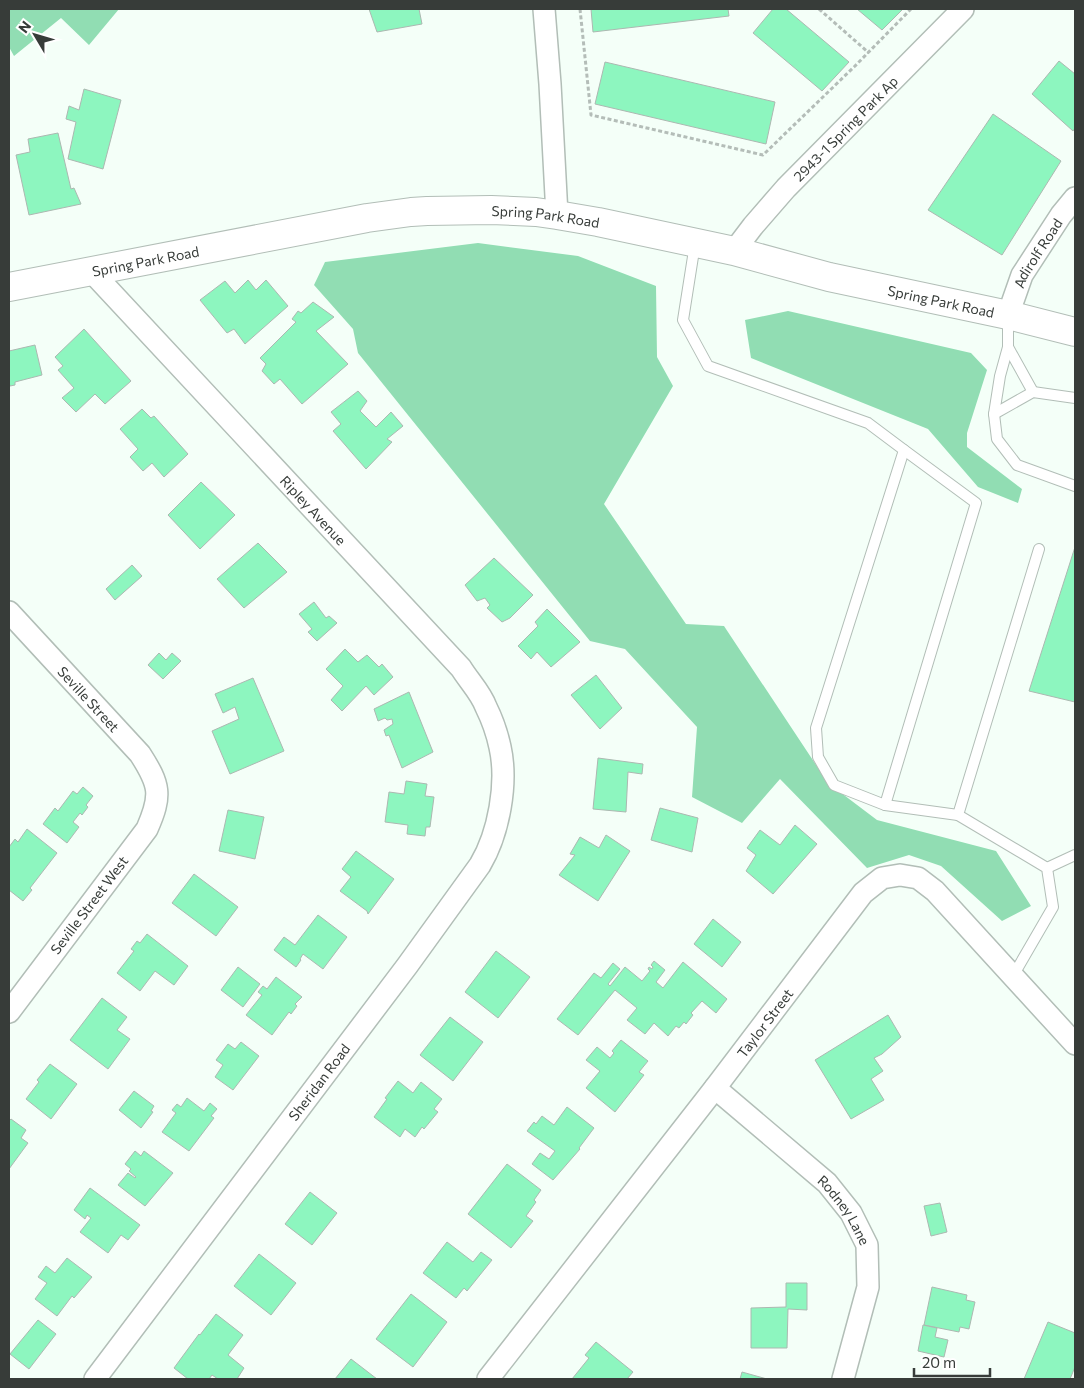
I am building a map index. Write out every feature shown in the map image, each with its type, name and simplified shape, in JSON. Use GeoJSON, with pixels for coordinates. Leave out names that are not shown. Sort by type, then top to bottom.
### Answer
{"type":"FeatureCollection","features":[{"type":"Feature","properties":{"kind":"main road","name":"Spring Park Road"},"geometry":{"type":"LineString","coordinates":[[9,286],[92,272],[254,239],[412,212],[491,210],[536,212],[598,222],[734,251],[829,277],[1008,315],[1075,332]]}},
{"type":"Feature","properties":{"kind":"street"},"geometry":{"type":"LineString","coordinates":[[544,9],[557,215]]}},
{"type":"Feature","properties":{"kind":"street","name":"2943-1 Spring Park Ap"},"geometry":{"type":"LineString","coordinates":[[734,251],[786,188],[963,9]]}},
{"type":"Feature","properties":{"kind":"street","name":"Adirolf Road"},"geometry":{"type":"LineString","coordinates":[[1008,315],[1022,275],[1061,215],[1075,198]]}},
{"type":"Feature","properties":{"kind":"street","name":"Ripley Avenue"},"geometry":{"type":"LineString","coordinates":[[92,272],[461,668],[486,705],[500,746],[503,767]]}},
{"type":"Feature","properties":{"kind":"street","name":"Seville Street"},"geometry":{"type":"LineString","coordinates":[[9,612],[140,754],[151,772],[158,792]]}},
{"type":"Feature","properties":{"kind":"street","name":"Sheridan Road"},"geometry":{"type":"LineString","coordinates":[[95,1379],[407,966],[480,865],[488,852],[500,815],[503,767]]}},
{"type":"Feature","properties":{"kind":"street","name":"Seville Street West"},"geometry":{"type":"LineString","coordinates":[[9,1012],[147,829],[155,811],[158,792]]}},
{"type":"Feature","properties":{"kind":"street","name":"Taylor Street"},"geometry":{"type":"LineString","coordinates":[[488,1379],[715,1088],[863,894],[882,878],[900,875],[918,878],[935,891],[1075,1044]]}},
{"type":"Feature","properties":{"kind":"street","name":"Rodney Lane"},"geometry":{"type":"LineString","coordinates":[[715,1088],[827,1182],[851,1213],[867,1245],[868,1287],[843,1379]]}},
{"type":"Feature","properties":{"kind":"lane"},"geometry":{"type":"LineString","coordinates":[[696,243],[683,320],[708,366],[868,423],[976,503],[884,805]]}},
{"type":"Feature","properties":{"kind":"lane"},"geometry":{"type":"LineString","coordinates":[[1008,315],[1008,347],[1000,376],[994,414],[997,440],[1017,465],[1075,486]]}},
{"type":"Feature","properties":{"kind":"lane"},"geometry":{"type":"LineString","coordinates":[[1008,347],[1033,392]]}},
{"type":"Feature","properties":{"kind":"lane"},"geometry":{"type":"LineString","coordinates":[[994,414],[1033,392],[1075,398]]}},
{"type":"Feature","properties":{"kind":"lane"},"geometry":{"type":"LineString","coordinates":[[904,450],[816,728],[818,757],[834,785],[884,805],[958,815],[1047,868]]}},
{"type":"Feature","properties":{"kind":"lane"},"geometry":{"type":"LineString","coordinates":[[958,815],[1039,549]]}},
{"type":"Feature","properties":{"kind":"lane"},"geometry":{"type":"LineString","coordinates":[[1047,868],[1075,855]]}},
{"type":"Feature","properties":{"kind":"lane"},"geometry":{"type":"LineString","coordinates":[[1013,976],[1053,907],[1047,868]]}},
{"type":"Feature","properties":{"kind":"path"},"geometry":{"type":"LineString","coordinates":[[580,9],[591,115],[763,155],[869,53],[911,9]]}},
{"type":"Feature","properties":{"kind":"path"},"geometry":{"type":"LineString","coordinates":[[819,9],[869,53]]}},
{"type":"Feature","properties":{"kind":"green space"},"geometry":{"type":"Polygon","coordinates":[[[9,9],[119,9],[89,45],[61,18],[14,56],[9,47],[9,9]]]}},
{"type":"Feature","properties":{"kind":"green space"},"geometry":{"type":"Polygon","coordinates":[[[478,243],[578,256],[656,286],[657,357],[673,386],[604,504],[686,624],[724,626],[828,783],[877,820],[996,851],[1031,906],[1002,921],[941,866],[909,855],[867,868],[780,779],[742,823],[692,797],[697,727],[625,649],[590,641],[358,353],[353,329],[314,285],[325,262],[478,243]]]}},
{"type":"Feature","properties":{"kind":"green space"},"geometry":{"type":"Polygon","coordinates":[[[788,311],[971,353],[987,370],[967,433],[967,447],[1022,489],[1018,503],[978,487],[928,429],[751,358],[745,320],[788,311]]]}},
{"type":"Feature","properties":{"kind":"building"},"geometry":{"type":"Polygon","coordinates":[[[369,9],[419,9],[422,24],[377,32],[369,9]]]}},
{"type":"Feature","properties":{"kind":"building"},"geometry":{"type":"Polygon","coordinates":[[[591,9],[728,9],[729,16],[593,32],[591,9]]]}},
{"type":"Feature","properties":{"kind":"building"},"geometry":{"type":"Polygon","coordinates":[[[773,9],[786,9],[849,62],[822,91],[753,33],[773,9]]]}},
{"type":"Feature","properties":{"kind":"building"},"geometry":{"type":"Polygon","coordinates":[[[857,9],[903,9],[882,30],[857,9]]]}},
{"type":"Feature","properties":{"kind":"building"},"geometry":{"type":"Polygon","coordinates":[[[1059,61],[1075,74],[1075,128],[1073,131],[1032,94],[1059,61]]]}},
{"type":"Feature","properties":{"kind":"building"},"geometry":{"type":"Polygon","coordinates":[[[605,62],[775,102],[766,144],[595,104],[605,62]]]}},
{"type":"Feature","properties":{"kind":"building"},"geometry":{"type":"Polygon","coordinates":[[[84,89],[121,100],[103,169],[68,159],[76,122],[66,119],[69,106],[79,110],[84,89]]]}},
{"type":"Feature","properties":{"kind":"building"},"geometry":{"type":"Polygon","coordinates":[[[993,114],[1061,161],[1002,255],[928,210],[993,114]]]}},
{"type":"Feature","properties":{"kind":"building"},"geometry":{"type":"Polygon","coordinates":[[[58,133],[71,189],[74,188],[81,204],[29,215],[16,155],[30,152],[28,139],[58,133]]]}},
{"type":"Feature","properties":{"kind":"building"},"geometry":{"type":"Polygon","coordinates":[[[248,280],[256,290],[266,280],[288,306],[245,344],[234,329],[227,333],[200,300],[225,281],[235,293],[248,280]]]}},
{"type":"Feature","properties":{"kind":"building"},"geometry":{"type":"Polygon","coordinates":[[[313,302],[334,317],[316,331],[348,364],[302,404],[280,379],[274,384],[262,371],[266,364],[260,358],[296,322],[292,319],[298,311],[301,313],[313,302]]]}},
{"type":"Feature","properties":{"kind":"building"},"geometry":{"type":"Polygon","coordinates":[[[84,329],[131,381],[105,404],[95,394],[76,412],[62,398],[74,388],[58,370],[63,366],[55,357],[84,329]]]}},
{"type":"Feature","properties":{"kind":"building"},"geometry":{"type":"Polygon","coordinates":[[[35,345],[42,375],[15,382],[15,385],[10,386],[9,351],[35,345]]]}},
{"type":"Feature","properties":{"kind":"building"},"geometry":{"type":"Polygon","coordinates":[[[358,391],[367,401],[360,411],[376,427],[391,412],[403,426],[387,439],[392,442],[366,469],[333,431],[341,424],[331,412],[358,391]]]}},
{"type":"Feature","properties":{"kind":"building"},"geometry":{"type":"Polygon","coordinates":[[[142,409],[151,418],[154,416],[188,454],[164,477],[152,463],[143,471],[130,457],[138,449],[120,429],[142,409]]]}},
{"type":"Feature","properties":{"kind":"building"},"geometry":{"type":"Polygon","coordinates":[[[201,482],[235,515],[200,549],[168,515],[201,482]]]}},
{"type":"Feature","properties":{"kind":"building"},"geometry":{"type":"Polygon","coordinates":[[[258,543],[287,572],[244,608],[217,579],[258,543]]]}},
{"type":"Feature","properties":{"kind":"building"},"geometry":{"type":"Polygon","coordinates":[[[1075,547],[1075,702],[1029,691],[1075,547]]]}},
{"type":"Feature","properties":{"kind":"building"},"geometry":{"type":"Polygon","coordinates":[[[494,558],[533,595],[510,618],[502,622],[487,608],[490,605],[485,598],[477,601],[465,585],[494,558]]]}},
{"type":"Feature","properties":{"kind":"building"},"geometry":{"type":"Polygon","coordinates":[[[132,565],[142,576],[115,600],[106,589],[132,565]]]}},
{"type":"Feature","properties":{"kind":"building"},"geometry":{"type":"Polygon","coordinates":[[[314,602],[326,618],[329,616],[337,623],[317,641],[308,632],[312,629],[299,614],[314,602]]]}},
{"type":"Feature","properties":{"kind":"building"},"geometry":{"type":"Polygon","coordinates":[[[547,609],[580,642],[551,667],[537,652],[531,659],[518,646],[538,626],[535,622],[547,609]]]}},
{"type":"Feature","properties":{"kind":"building"},"geometry":{"type":"Polygon","coordinates":[[[345,649],[358,662],[367,655],[379,667],[382,664],[393,677],[374,695],[366,686],[342,711],[331,700],[343,686],[326,669],[345,649]]]}},
{"type":"Feature","properties":{"kind":"building"},"geometry":{"type":"Polygon","coordinates":[[[159,653],[166,660],[172,653],[181,661],[163,679],[148,665],[159,653]]]}},
{"type":"Feature","properties":{"kind":"building"},"geometry":{"type":"Polygon","coordinates":[[[596,675],[622,708],[600,729],[571,695],[596,675]]]}},
{"type":"Feature","properties":{"kind":"building"},"geometry":{"type":"Polygon","coordinates":[[[253,678],[284,751],[230,774],[212,731],[239,719],[235,707],[223,713],[215,694],[253,678]]]}},
{"type":"Feature","properties":{"kind":"building"},"geometry":{"type":"Polygon","coordinates":[[[409,692],[433,752],[402,768],[389,735],[386,736],[384,730],[393,724],[392,719],[387,720],[385,718],[378,721],[374,709],[409,692]]]}},
{"type":"Feature","properties":{"kind":"building"},"geometry":{"type":"Polygon","coordinates":[[[598,758],[643,764],[642,774],[628,772],[626,812],[593,809],[598,758]]]}},
{"type":"Feature","properties":{"kind":"building"},"geometry":{"type":"Polygon","coordinates":[[[406,781],[427,784],[425,796],[434,797],[430,827],[426,827],[425,836],[407,834],[408,825],[385,822],[389,792],[404,794],[406,781]]]}},
{"type":"Feature","properties":{"kind":"building"},"geometry":{"type":"Polygon","coordinates":[[[83,787],[93,796],[86,805],[88,807],[82,815],[80,813],[73,822],[79,827],[67,843],[43,824],[55,808],[58,811],[73,791],[77,794],[83,787]]]}},
{"type":"Feature","properties":{"kind":"building"},"geometry":{"type":"Polygon","coordinates":[[[660,808],[698,818],[692,852],[651,840],[660,808]]]}},
{"type":"Feature","properties":{"kind":"building"},"geometry":{"type":"Polygon","coordinates":[[[228,810],[264,817],[255,859],[219,851],[228,810]]]}},
{"type":"Feature","properties":{"kind":"building"},"geometry":{"type":"Polygon","coordinates":[[[795,825],[817,844],[773,894],[746,871],[756,855],[747,848],[760,830],[780,845],[795,825]]]}},
{"type":"Feature","properties":{"kind":"building"},"geometry":{"type":"Polygon","coordinates":[[[27,829],[57,853],[30,888],[32,890],[23,901],[9,890],[9,847],[15,839],[18,842],[27,829]]]}},
{"type":"Feature","properties":{"kind":"building"},"geometry":{"type":"Polygon","coordinates":[[[606,835],[630,851],[598,901],[559,875],[575,855],[570,854],[580,837],[599,848],[606,835]]]}},
{"type":"Feature","properties":{"kind":"building"},"geometry":{"type":"Polygon","coordinates":[[[356,851],[394,879],[368,914],[367,911],[340,891],[351,877],[342,869],[356,851]]]}},
{"type":"Feature","properties":{"kind":"building"},"geometry":{"type":"Polygon","coordinates":[[[194,874],[238,907],[216,936],[172,903],[194,874]]]}},
{"type":"Feature","properties":{"kind":"building"},"geometry":{"type":"Polygon","coordinates":[[[318,915],[347,937],[323,969],[303,954],[296,967],[274,950],[284,937],[295,945],[318,915]]]}},
{"type":"Feature","properties":{"kind":"building"},"geometry":{"type":"Polygon","coordinates":[[[713,919],[741,942],[722,967],[694,944],[713,919]]]}},
{"type":"Feature","properties":{"kind":"building"},"geometry":{"type":"Polygon","coordinates":[[[147,934],[188,966],[174,985],[155,971],[140,991],[117,973],[134,951],[131,949],[137,941],[140,943],[147,934]]]}},
{"type":"Feature","properties":{"kind":"building"},"geometry":{"type":"Polygon","coordinates":[[[496,951],[530,977],[498,1018],[465,992],[496,951]]]}},
{"type":"Feature","properties":{"kind":"building"},"geometry":{"type":"Polygon","coordinates":[[[654,961],[665,970],[656,982],[663,988],[683,962],[727,999],[716,1013],[702,1001],[691,1013],[693,1015],[686,1024],[684,1022],[679,1028],[676,1026],[668,1036],[654,1023],[645,1034],[627,1020],[637,1008],[615,990],[578,1035],[557,1019],[594,973],[601,978],[613,963],[620,969],[608,984],[610,986],[625,967],[642,981],[650,971],[649,967],[652,969],[651,965],[654,961]]]}},
{"type":"Feature","properties":{"kind":"building"},"geometry":{"type":"Polygon","coordinates":[[[238,967],[260,984],[243,1007],[221,990],[238,967]]]}},
{"type":"Feature","properties":{"kind":"building"},"geometry":{"type":"Polygon","coordinates":[[[276,977],[302,997],[295,1004],[297,1006],[291,1014],[289,1012],[272,1035],[246,1015],[262,995],[258,992],[263,986],[267,989],[276,977]]]}},
{"type":"Feature","properties":{"kind":"building"},"geometry":{"type":"Polygon","coordinates":[[[102,998],[127,1017],[117,1030],[130,1039],[108,1069],[70,1040],[102,998]]]}},
{"type":"Feature","properties":{"kind":"building"},"geometry":{"type":"Polygon","coordinates":[[[888,1015],[901,1037],[882,1054],[874,1058],[883,1071],[871,1079],[884,1100],[851,1119],[815,1060],[888,1015]]]}},
{"type":"Feature","properties":{"kind":"building"},"geometry":{"type":"Polygon","coordinates":[[[450,1017],[483,1042],[453,1081],[420,1055],[450,1017]]]}},
{"type":"Feature","properties":{"kind":"building"},"geometry":{"type":"Polygon","coordinates":[[[621,1040],[648,1061],[639,1072],[644,1075],[615,1112],[586,1088],[600,1071],[586,1060],[597,1047],[610,1058],[614,1053],[612,1051],[621,1040]]]}},
{"type":"Feature","properties":{"kind":"building"},"geometry":{"type":"Polygon","coordinates":[[[241,1042],[259,1056],[233,1090],[215,1077],[223,1065],[216,1060],[228,1044],[235,1049],[241,1042]]]}},
{"type":"Feature","properties":{"kind":"building"},"geometry":{"type":"Polygon","coordinates":[[[50,1064],[77,1084],[51,1119],[26,1099],[39,1082],[37,1080],[50,1064]]]}},
{"type":"Feature","properties":{"kind":"building"},"geometry":{"type":"Polygon","coordinates":[[[398,1081],[413,1093],[421,1082],[442,1099],[434,1109],[438,1112],[424,1129],[422,1127],[415,1137],[405,1129],[400,1137],[374,1117],[398,1081]]]}},
{"type":"Feature","properties":{"kind":"building"},"geometry":{"type":"Polygon","coordinates":[[[134,1091],[154,1106],[151,1111],[153,1112],[141,1128],[119,1110],[134,1091]]]}},
{"type":"Feature","properties":{"kind":"building"},"geometry":{"type":"Polygon","coordinates":[[[187,1098],[204,1111],[210,1103],[217,1109],[211,1116],[214,1118],[189,1151],[162,1132],[176,1113],[172,1110],[177,1104],[181,1107],[187,1098]]]}},
{"type":"Feature","properties":{"kind":"building"},"geometry":{"type":"Polygon","coordinates":[[[567,1107],[594,1128],[580,1149],[553,1180],[532,1164],[540,1153],[549,1159],[555,1151],[527,1131],[542,1116],[554,1125],[567,1107]]]}},
{"type":"Feature","properties":{"kind":"building"},"geometry":{"type":"Polygon","coordinates":[[[11,1119],[26,1130],[21,1138],[28,1143],[9,1169],[9,1121],[11,1119]]]}},
{"type":"Feature","properties":{"kind":"building"},"geometry":{"type":"Polygon","coordinates":[[[135,1151],[141,1156],[144,1151],[173,1173],[145,1206],[118,1185],[128,1173],[136,1177],[125,1164],[135,1151]]]}},
{"type":"Feature","properties":{"kind":"building"},"geometry":{"type":"Polygon","coordinates":[[[507,1164],[541,1190],[534,1200],[536,1202],[526,1216],[533,1221],[511,1248],[468,1214],[507,1164]]]}},
{"type":"Feature","properties":{"kind":"building"},"geometry":{"type":"Polygon","coordinates":[[[90,1188],[140,1225],[128,1240],[121,1235],[108,1253],[80,1232],[91,1218],[87,1215],[85,1219],[74,1210],[90,1188]]]}},
{"type":"Feature","properties":{"kind":"building"},"geometry":{"type":"Polygon","coordinates":[[[310,1192],[337,1213],[312,1245],[285,1224],[310,1192]]]}},
{"type":"Feature","properties":{"kind":"building"},"geometry":{"type":"Polygon","coordinates":[[[940,1203],[947,1232],[931,1236],[924,1206],[940,1203]]]}},
{"type":"Feature","properties":{"kind":"building"},"geometry":{"type":"Polygon","coordinates":[[[447,1242],[473,1262],[481,1252],[492,1260],[467,1291],[464,1288],[456,1298],[423,1273],[447,1242]]]}},
{"type":"Feature","properties":{"kind":"building"},"geometry":{"type":"Polygon","coordinates":[[[259,1254],[296,1283],[271,1315],[234,1286],[259,1254]]]}},
{"type":"Feature","properties":{"kind":"building"},"geometry":{"type":"Polygon","coordinates":[[[67,1258],[92,1277],[74,1298],[72,1296],[57,1316],[35,1299],[47,1283],[38,1277],[46,1266],[55,1273],[67,1258]]]}},
{"type":"Feature","properties":{"kind":"building"},"geometry":{"type":"Polygon","coordinates":[[[786,1283],[807,1283],[807,1310],[788,1309],[787,1348],[751,1348],[751,1308],[786,1307],[786,1283]]]}},
{"type":"Feature","properties":{"kind":"building"},"geometry":{"type":"Polygon","coordinates":[[[932,1287],[967,1295],[966,1300],[975,1302],[969,1329],[960,1327],[959,1332],[924,1325],[932,1287]]]}},
{"type":"Feature","properties":{"kind":"building"},"geometry":{"type":"Polygon","coordinates":[[[411,1294],[447,1322],[413,1367],[376,1339],[411,1294]]]}},
{"type":"Feature","properties":{"kind":"building"},"geometry":{"type":"Polygon","coordinates":[[[216,1314],[243,1335],[228,1355],[244,1368],[237,1379],[218,1379],[212,1375],[209,1379],[188,1379],[174,1368],[216,1314]]]}},
{"type":"Feature","properties":{"kind":"building"},"geometry":{"type":"Polygon","coordinates":[[[38,1320],[56,1334],[29,1369],[10,1354],[38,1320]]]}},
{"type":"Feature","properties":{"kind":"building"},"geometry":{"type":"Polygon","coordinates":[[[1048,1322],[1075,1333],[1075,1367],[1070,1379],[1024,1379],[1048,1322]]]}},
{"type":"Feature","properties":{"kind":"building"},"geometry":{"type":"Polygon","coordinates":[[[923,1325],[937,1328],[935,1337],[948,1340],[944,1357],[918,1351],[923,1325]]]}},
{"type":"Feature","properties":{"kind":"building"},"geometry":{"type":"Polygon","coordinates":[[[596,1342],[633,1372],[627,1379],[572,1379],[589,1358],[585,1355],[596,1342]]]}},
{"type":"Feature","properties":{"kind":"building"},"geometry":{"type":"Polygon","coordinates":[[[351,1359],[377,1379],[335,1379],[351,1359]]]}},
{"type":"Feature","properties":{"kind":"building"},"geometry":{"type":"Polygon","coordinates":[[[742,1372],[767,1379],[740,1379],[742,1372]]]}}]}
